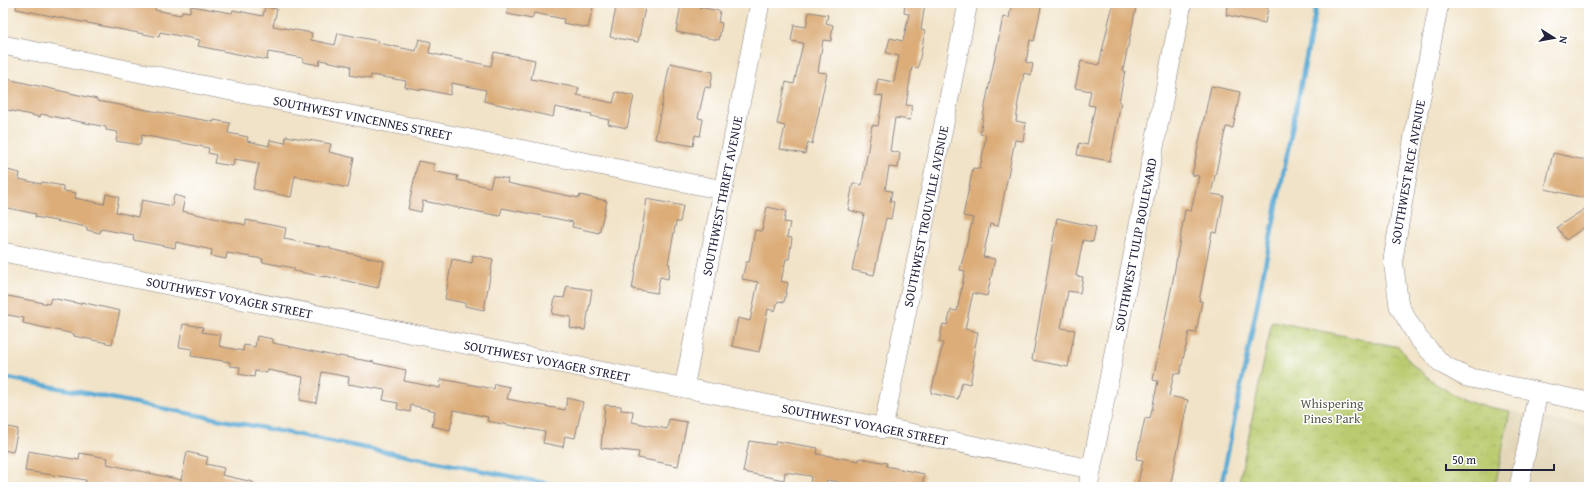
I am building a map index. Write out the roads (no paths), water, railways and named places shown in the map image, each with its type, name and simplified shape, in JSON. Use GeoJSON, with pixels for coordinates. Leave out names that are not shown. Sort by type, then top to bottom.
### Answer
{"type":"FeatureCollection","features":[{"type":"Feature","properties":{"kind":"street","name":"SOUTHWEST THRIFT AVENUE"},"geometry":{"type":"LineString","coordinates":[[684,388],[760,3]]}},
{"type":"Feature","properties":{"kind":"street","name":"SOUTHWEST TROUVILLE AVENUE"},"geometry":{"type":"LineString","coordinates":[[883,429],[968,3]]}},
{"type":"Feature","properties":{"kind":"street","name":"SOUTHWEST TULIP BOULEVARD"},"geometry":{"type":"LineString","coordinates":[[1089,478],[1182,3]]}},
{"type":"Feature","properties":{"kind":"street","name":"SOUTHWEST RICE AVENUE"},"geometry":{"type":"LineString","coordinates":[[1438,3],[1393,259],[1399,306],[1418,338],[1442,364],[1466,377],[1589,402]]}},
{"type":"Feature","properties":{"kind":"street","name":"SOUTHWEST VINCENNES STREET"},"geometry":{"type":"LineString","coordinates":[[3,45],[723,190]]}},
{"type":"Feature","properties":{"kind":"street","name":"SOUTHWEST VOYAGER STREET"},"geometry":{"type":"LineString","coordinates":[[3,252],[883,429],[1089,478]]}},
{"type":"Feature","properties":{"kind":"street"},"geometry":{"type":"LineString","coordinates":[[1519,487],[1538,392]]}},
{"type":"Feature","properties":{"kind":"waterway"},"geometry":{"type":"LineString","coordinates":[[1221,487],[1317,3]]}},
{"type":"Feature","properties":{"kind":"waterway"},"geometry":{"type":"LineString","coordinates":[[3,377],[565,487]]}},
{"type":"Feature","properties":{"kind":"park label","name":"Whispering Pines Park"},"geometry":{"type":"Point","coordinates":[1332,410]}}]}
